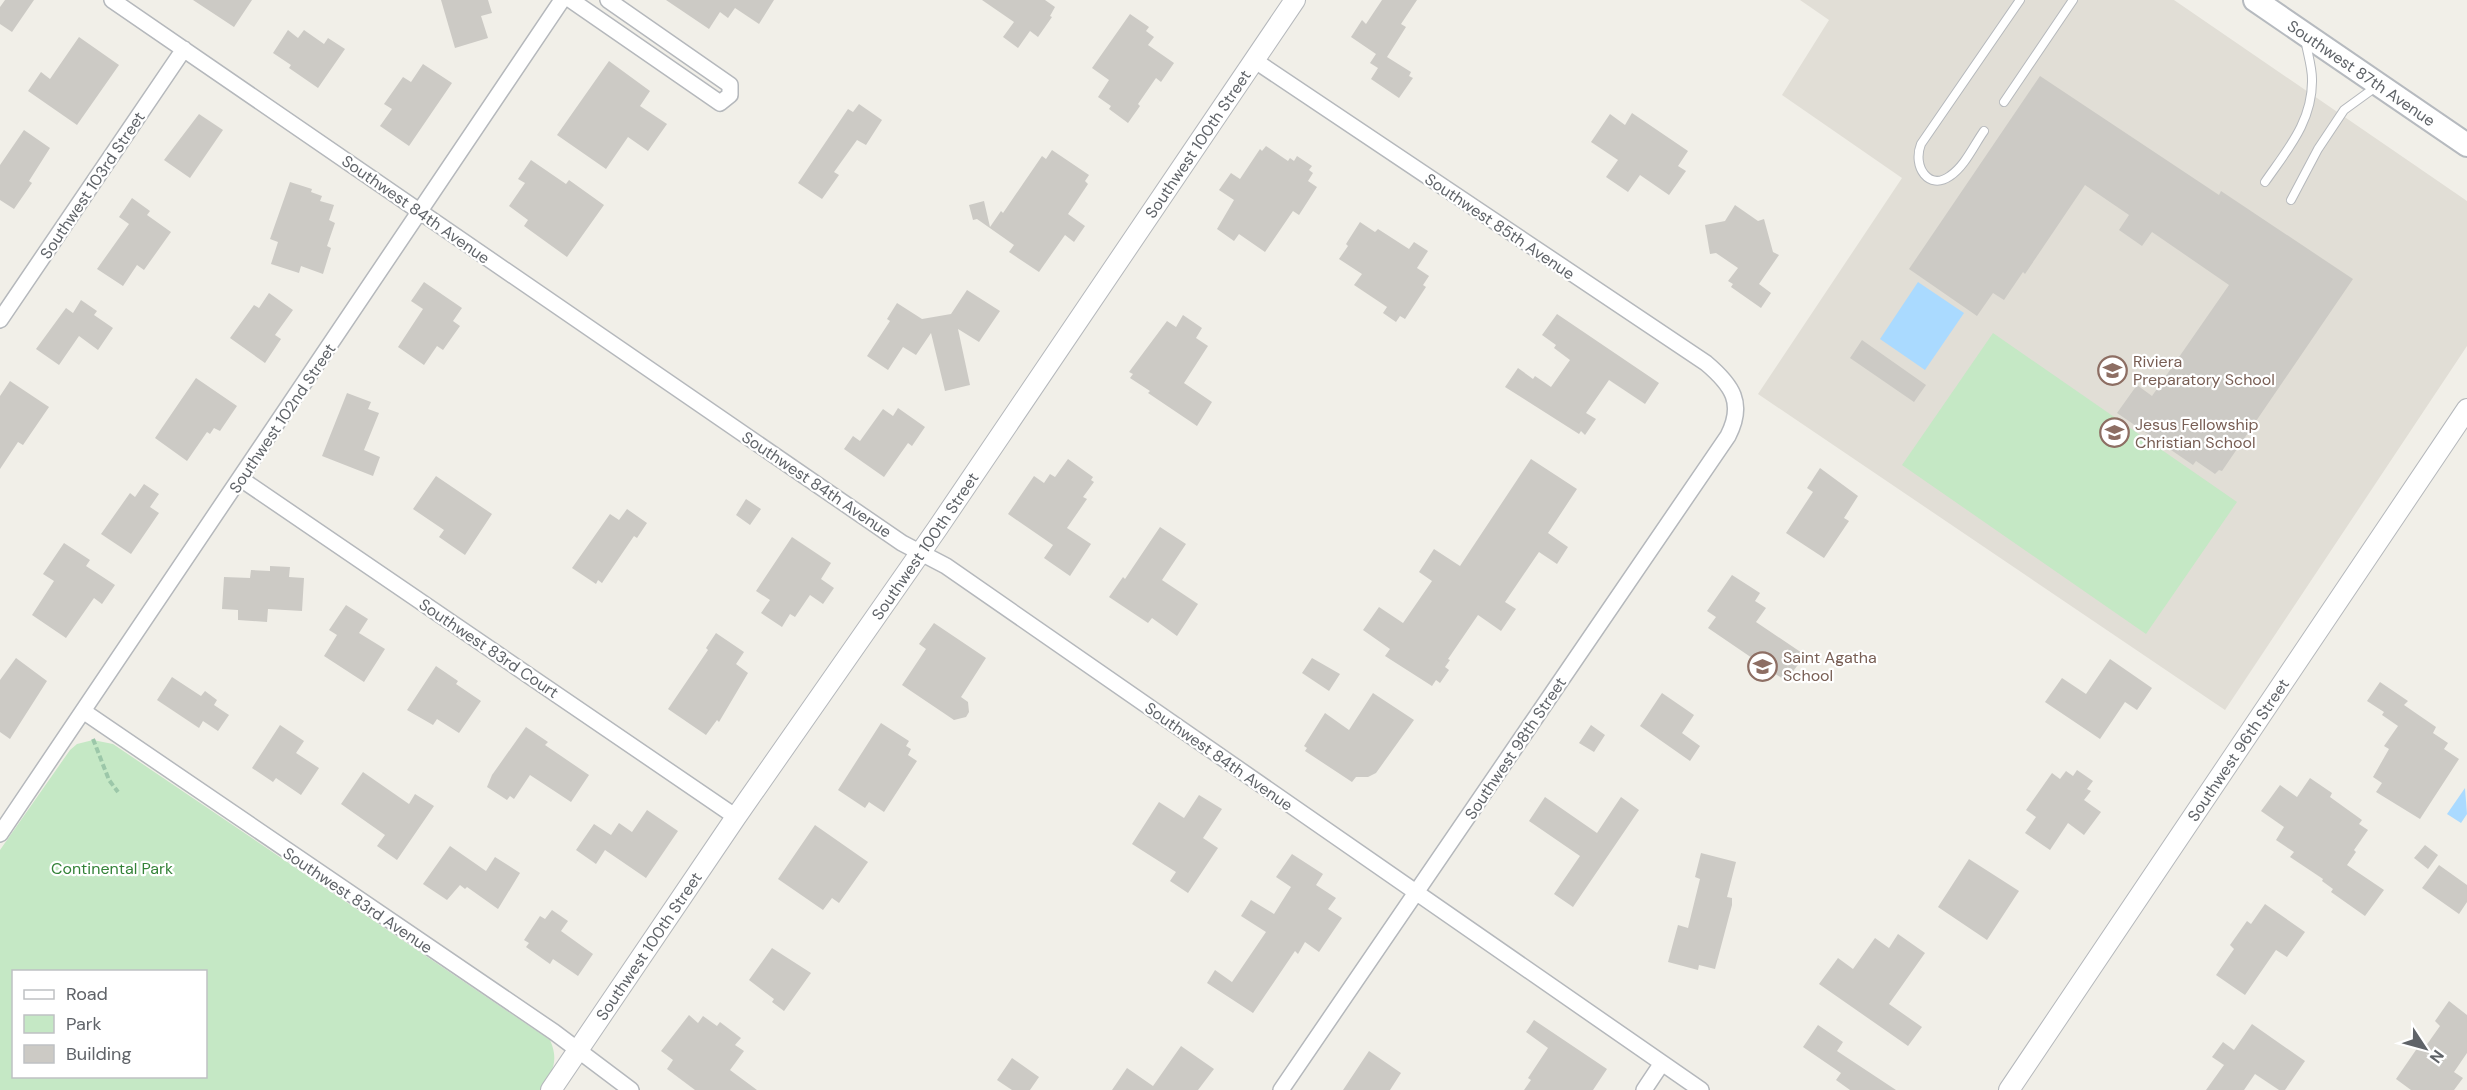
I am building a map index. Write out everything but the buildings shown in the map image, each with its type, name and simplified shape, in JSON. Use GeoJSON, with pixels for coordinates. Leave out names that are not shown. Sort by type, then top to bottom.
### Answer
{"type":"FeatureCollection","features":[{"type":"Feature","properties":{"kind":"main road","name":"Southwest 87th Avenue"},"geometry":{"type":"LineString","coordinates":[[2255,0],[2467,145]]}},
{"type":"Feature","properties":{"kind":"street","name":"Southwest 84th Avenue"},"geometry":{"type":"LineString","coordinates":[[112,0],[902,543],[946,566],[1701,1090]]}},
{"type":"Feature","properties":{"kind":"street","name":"Southwest 102nd Street"},"geometry":{"type":"LineString","coordinates":[[0,834],[421,213],[562,0]]}},
{"type":"Feature","properties":{"kind":"street"},"geometry":{"type":"LineString","coordinates":[[571,0],[720,103],[730,95],[730,86],[710,70],[608,0]]}},
{"type":"Feature","properties":{"kind":"street","name":"Southwest 100th Street"},"geometry":{"type":"LineString","coordinates":[[551,1090],[1295,0]]}},
{"type":"Feature","properties":{"kind":"street","name":"Southwest 103rd Street"},"geometry":{"type":"LineString","coordinates":[[0,320],[184,49]]}},
{"type":"Feature","properties":{"kind":"street","name":"Southwest 85th Avenue"},"geometry":{"type":"LineString","coordinates":[[1254,60],[1706,363],[1724,380],[1736,401]]}},
{"type":"Feature","properties":{"kind":"street","name":"Southwest 98th Street"},"geometry":{"type":"LineString","coordinates":[[1281,1090],[1728,436],[1737,411],[1736,401]]}},
{"type":"Feature","properties":{"kind":"street","name":"Southwest 96th Street"},"geometry":{"type":"LineString","coordinates":[[2009,1090],[2467,409]]}},
{"type":"Feature","properties":{"kind":"street","name":"Southwest 83rd Court"},"geometry":{"type":"LineString","coordinates":[[241,479],[736,818]]}},
{"type":"Feature","properties":{"kind":"street","name":"Southwest 83rd Avenue"},"geometry":{"type":"LineString","coordinates":[[83,711],[554,1032],[631,1090]]}},
{"type":"Feature","properties":{"kind":"street"},"geometry":{"type":"LineString","coordinates":[[1644,1090],[1662,1063]]}},
{"type":"Feature","properties":{"kind":"lane"},"geometry":{"type":"LineString","coordinates":[[1984,130],[1952,175],[1935,180],[1921,171],[1917,158],[1921,144],[2020,0]]}},
{"type":"Feature","properties":{"kind":"lane"},"geometry":{"type":"LineString","coordinates":[[2004,102],[2073,0]]}},
{"type":"Feature","properties":{"kind":"lane"},"geometry":{"type":"LineString","coordinates":[[2265,182],[2298,135],[2308,111],[2312,79],[2304,34]]}},
{"type":"Feature","properties":{"kind":"lane"},"geometry":{"type":"LineString","coordinates":[[2291,200],[2318,149],[2344,110],[2378,85]]}},
{"type":"Feature","properties":{"kind":"path"},"geometry":{"type":"LineString","coordinates":[[94,741],[109,780],[118,792]]}},
{"type":"Feature","properties":{"kind":"shaded area","name":"Riviera Preparatory School"},"geometry":{"type":"Polygon","coordinates":[[[1800,0],[2174,0],[2467,201],[2467,346],[2225,710],[1758,394],[1902,178],[1782,95],[1829,20],[1800,0]]]}},
{"type":"Feature","properties":{"kind":"green space"},"geometry":{"type":"Polygon","coordinates":[[[1993,333],[2237,502],[2146,634],[1902,465],[1993,333]]]}},
{"type":"Feature","properties":{"kind":"green space","name":"Continental Park"},"geometry":{"type":"Polygon","coordinates":[[[93,740],[113,744],[550,1040],[554,1054],[553,1066],[541,1090],[0,1090],[0,850],[70,750],[77,744],[93,740]]]}},
{"type":"Feature","properties":{"kind":"water"},"geometry":{"type":"Polygon","coordinates":[[[1918,282],[1964,313],[1925,370],[1880,339],[1918,282]]]}},
{"type":"Feature","properties":{"kind":"water"},"geometry":{"type":"Polygon","coordinates":[[[2465,788],[2467,814],[2461,823],[2447,814],[2465,788]]]}},
{"type":"Feature","properties":{"kind":"place","name":"Riviera Preparatory School"},"geometry":{"type":"Point","coordinates":[2112,370]}},
{"type":"Feature","properties":{"kind":"place","name":"Jesus Fellowship Christian School"},"geometry":{"type":"Point","coordinates":[2114,433]}},
{"type":"Feature","properties":{"kind":"place","name":"Saint Agatha School"},"geometry":{"type":"Point","coordinates":[1762,666]}}]}
